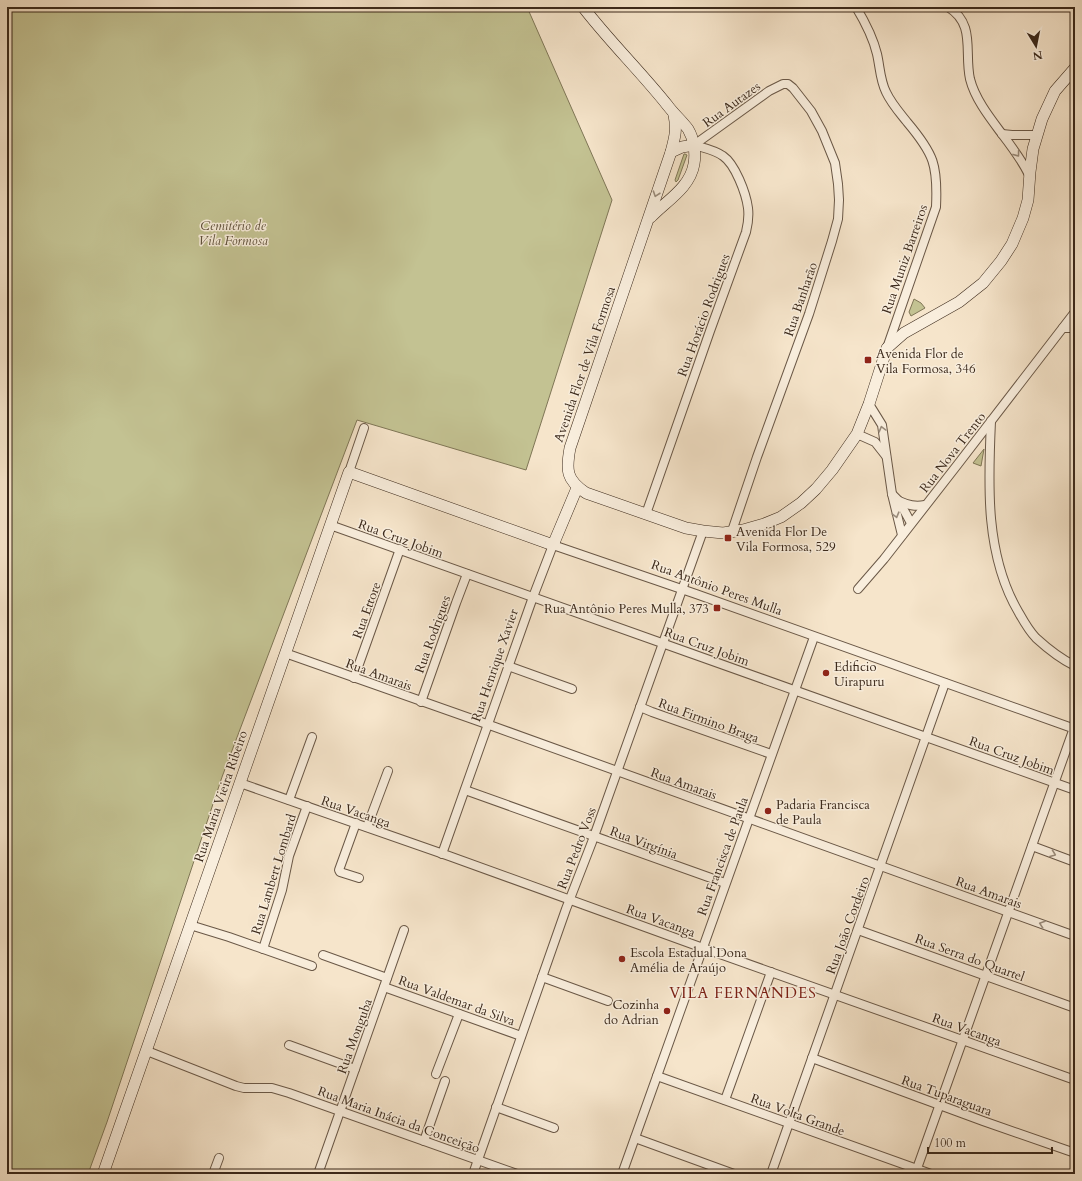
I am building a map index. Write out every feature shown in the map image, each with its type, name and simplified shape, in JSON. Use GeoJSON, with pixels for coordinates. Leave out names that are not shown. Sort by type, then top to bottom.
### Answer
{"type":"FeatureCollection","features":[{"type":"Feature","properties":{"kind":"street"},"geometry":{"type":"LineString","coordinates":[[583,7],[688,130],[694,146],[682,147],[671,152]]}},
{"type":"Feature","properties":{"kind":"street","name":"Rua Muniz Barreiros"},"geometry":{"type":"LineString","coordinates":[[856,7],[874,41],[878,55],[882,82],[886,92],[892,104],[929,150],[936,171],[936,207],[887,348]]}},
{"type":"Feature","properties":{"kind":"street"},"geometry":{"type":"LineString","coordinates":[[948,7],[958,14],[963,20],[966,28],[970,80],[975,92],[985,110],[1018,156],[1029,175]]}},
{"type":"Feature","properties":{"kind":"street"},"geometry":{"type":"LineString","coordinates":[[578,488],[586,493],[686,528],[723,533],[743,530],[764,524],[781,517],[801,503],[816,489],[832,470],[857,434],[869,404],[887,348],[904,333],[959,302],[983,283],[1001,261],[1012,244],[1023,218],[1028,200],[1029,175],[1033,148],[1047,106],[1055,90],[1075,68]]}},
{"type":"Feature","properties":{"kind":"street","name":"Rua Autazes"},"geometry":{"type":"LineString","coordinates":[[694,146],[769,91],[783,84]]}},
{"type":"Feature","properties":{"kind":"street","name":"Rua Banharão"},"geometry":{"type":"LineString","coordinates":[[732,531],[808,314],[838,219],[838,184],[835,163],[830,149],[812,112],[793,88],[788,84],[783,84]]}},
{"type":"Feature","properties":{"kind":"street","name":"Avenida Flor de Vila Formosa"},"geometry":{"type":"LineString","coordinates":[[578,488],[570,478],[568,469],[570,448],[671,152],[676,127],[674,115]]}},
{"type":"Feature","properties":{"kind":"street"},"geometry":{"type":"LineString","coordinates":[[1002,134],[1037,135]]}},
{"type":"Feature","properties":{"kind":"street","name":"Avenida Flor de Vila Formosa"},"geometry":{"type":"LineString","coordinates":[[648,220],[681,189],[689,178],[694,165],[694,146]]}},
{"type":"Feature","properties":{"kind":"street","name":"Rua Horácio Rodrigues"},"geometry":{"type":"LineString","coordinates":[[646,514],[746,232],[749,218],[748,207],[743,190],[731,165],[723,156],[711,150],[694,146]]}},
{"type":"Feature","properties":{"kind":"street"},"geometry":{"type":"LineString","coordinates":[[665,168],[668,186],[673,190],[681,189]]}},
{"type":"Feature","properties":{"kind":"street","name":"Rua Nova Trento"},"geometry":{"type":"LineString","coordinates":[[858,589],[925,506],[1075,312]]}},
{"type":"Feature","properties":{"kind":"street"},"geometry":{"type":"LineString","coordinates":[[1063,328],[1075,328]]}},
{"type":"Feature","properties":{"kind":"street"},"geometry":{"type":"LineString","coordinates":[[869,404],[882,425],[892,494],[902,535]]}},
{"type":"Feature","properties":{"kind":"street"},"geometry":{"type":"LineString","coordinates":[[991,421],[989,490],[990,517],[1005,587],[1025,624],[1035,637],[1063,660],[1075,666]]}},
{"type":"Feature","properties":{"kind":"street","name":"Rua Maria Vieira Ribeiro"},"geometry":{"type":"LineString","coordinates":[[103,1174],[147,1052],[364,428]]}},
{"type":"Feature","properties":{"kind":"street"},"geometry":{"type":"LineString","coordinates":[[857,434],[876,442],[886,456]]}},
{"type":"Feature","properties":{"kind":"street","name":"Rua Antônio Peres Mulla"},"geometry":{"type":"LineString","coordinates":[[349,472],[552,545],[682,589],[814,637],[1074,727]]}},
{"type":"Feature","properties":{"kind":"street","name":"Rua Henrique Xavier"},"geometry":{"type":"LineString","coordinates":[[442,854],[552,545],[578,488]]}},
{"type":"Feature","properties":{"kind":"street"},"geometry":{"type":"LineString","coordinates":[[892,494],[899,501],[911,523]]}},
{"type":"Feature","properties":{"kind":"street"},"geometry":{"type":"LineString","coordinates":[[899,501],[916,507],[925,506]]}},
{"type":"Feature","properties":{"kind":"street","name":"Rua Cruz Jobim"},"geometry":{"type":"LineString","coordinates":[[330,525],[927,736],[1075,790]]}},
{"type":"Feature","properties":{"kind":"street","name":"Rua Pedro Voss"},"geometry":{"type":"LineString","coordinates":[[472,1174],[703,531]]}},
{"type":"Feature","properties":{"kind":"street","name":"Rua Ettore"},"geometry":{"type":"LineString","coordinates":[[354,678],[400,550]]}},
{"type":"Feature","properties":{"kind":"street","name":"Rua Rodrigues"},"geometry":{"type":"LineString","coordinates":[[421,702],[467,574]]}},
{"type":"Feature","properties":{"kind":"street","name":"Rua Francisca de Paula"},"geometry":{"type":"LineString","coordinates":[[622,1174],[814,637]]}},
{"type":"Feature","properties":{"kind":"street","name":"Rua Amarais"},"geometry":{"type":"LineString","coordinates":[[285,653],[1075,936]]}},
{"type":"Feature","properties":{"kind":"street"},"geometry":{"type":"LineString","coordinates":[[508,666],[572,688]]}},
{"type":"Feature","properties":{"kind":"street","name":"Rua João Cordeiro"},"geometry":{"type":"LineString","coordinates":[[771,1174],[946,683]]}},
{"type":"Feature","properties":{"kind":"street","name":"Rua Firmino Braga"},"geometry":{"type":"LineString","coordinates":[[640,707],[771,754]]}},
{"type":"Feature","properties":{"kind":"street"},"geometry":{"type":"LineString","coordinates":[[916,1171],[1074,727]]}},
{"type":"Feature","properties":{"kind":"street"},"geometry":{"type":"LineString","coordinates":[[289,800],[312,737]]}},
{"type":"Feature","properties":{"kind":"street"},"geometry":{"type":"LineString","coordinates":[[366,827],[388,771]]}},
{"type":"Feature","properties":{"kind":"street","name":"Rua Vacanga"},"geometry":{"type":"LineString","coordinates":[[240,783],[1075,1080]]}},
{"type":"Feature","properties":{"kind":"street","name":"Rua Virgínia"},"geometry":{"type":"LineString","coordinates":[[465,790],[725,883]]}},
{"type":"Feature","properties":{"kind":"street","name":"Rua Lambert Lombard"},"geometry":{"type":"LineString","coordinates":[[263,949],[282,890],[289,856],[307,806]]}},
{"type":"Feature","properties":{"kind":"street"},"geometry":{"type":"LineString","coordinates":[[356,823],[339,870],[340,872],[360,878]]}},
{"type":"Feature","properties":{"kind":"street"},"geometry":{"type":"LineString","coordinates":[[1032,846],[1075,862]]}},
{"type":"Feature","properties":{"kind":"street"},"geometry":{"type":"LineString","coordinates":[[190,925],[312,966]]}},
{"type":"Feature","properties":{"kind":"street","name":"Rua Monguba"},"geometry":{"type":"LineString","coordinates":[[318,1174],[404,930]]}},
{"type":"Feature","properties":{"kind":"street","name":"Rua Serra do Quartel"},"geometry":{"type":"LineString","coordinates":[[858,930],[1075,1008]]}},
{"type":"Feature","properties":{"kind":"street"},"geometry":{"type":"LineString","coordinates":[[323,955],[387,978]]}},
{"type":"Feature","properties":{"kind":"street"},"geometry":{"type":"LineString","coordinates":[[725,1100],[771,972]]}},
{"type":"Feature","properties":{"kind":"street"},"geometry":{"type":"LineString","coordinates":[[542,977],[608,1001]]}},
{"type":"Feature","properties":{"kind":"street","name":"Rua Valdemar da Silva"},"geometry":{"type":"LineString","coordinates":[[384,987],[521,1036]]}},
{"type":"Feature","properties":{"kind":"street"},"geometry":{"type":"LineString","coordinates":[[436,1074],[459,1014]]}},
{"type":"Feature","properties":{"kind":"street"},"geometry":{"type":"LineString","coordinates":[[289,1046],[355,1069]]}},
{"type":"Feature","properties":{"kind":"street","name":"Rua Maria Inácia da Conceição"},"geometry":{"type":"LineString","coordinates":[[147,1052],[236,1086],[244,1088],[272,1088],[517,1174]]}},
{"type":"Feature","properties":{"kind":"street","name":"Rua Tuparaguara"},"geometry":{"type":"LineString","coordinates":[[812,1058],[1075,1153]]}},
{"type":"Feature","properties":{"kind":"street","name":"Rua Volta Grande"},"geometry":{"type":"LineString","coordinates":[[657,1076],[789,1123],[916,1171],[931,1174]]}},
{"type":"Feature","properties":{"kind":"street"},"geometry":{"type":"LineString","coordinates":[[424,1141],[445,1081]]}},
{"type":"Feature","properties":{"kind":"street"},"geometry":{"type":"LineString","coordinates":[[496,1107],[554,1128]]}},
{"type":"Feature","properties":{"kind":"street"},"geometry":{"type":"LineString","coordinates":[[635,1138],[734,1174]]}},
{"type":"Feature","properties":{"kind":"street"},"geometry":{"type":"LineString","coordinates":[[213,1174],[219,1158]]}},
{"type":"Feature","properties":{"kind":"green space","name":"Cemitério de Vila Formosa"},"geometry":{"type":"Polygon","coordinates":[[[7,7],[527,7],[612,200],[526,470],[357,420],[222,777],[107,1122],[88,1174],[7,1174],[7,7]]]}},
{"type":"Feature","properties":{"kind":"green space"},"geometry":{"type":"Polygon","coordinates":[[[684,154],[687,155],[676,182],[675,180],[684,154]]]}},
{"type":"Feature","properties":{"kind":"green space"},"geometry":{"type":"Polygon","coordinates":[[[914,299],[921,303],[925,308],[911,316],[909,312],[914,299]]]}},
{"type":"Feature","properties":{"kind":"green space"},"geometry":{"type":"Polygon","coordinates":[[[984,449],[981,466],[973,463],[984,449]]]}},
{"type":"Feature","properties":{"kind":"place","name":"Avenida Flor de Vila Formosa, 346"},"geometry":{"type":"Point","coordinates":[868,360]}},
{"type":"Feature","properties":{"kind":"place","name":"Avenida Flor De Vila Formosa, 529"},"geometry":{"type":"Point","coordinates":[728,538]}},
{"type":"Feature","properties":{"kind":"place","name":"Rua Antônio Peres Mulla, 373"},"geometry":{"type":"Point","coordinates":[717,608]}},
{"type":"Feature","properties":{"kind":"place","name":"Edificio Uirapuru"},"geometry":{"type":"Point","coordinates":[826,673]}},
{"type":"Feature","properties":{"kind":"place","name":"Padaria Francisca de Paula"},"geometry":{"type":"Point","coordinates":[768,811]}},
{"type":"Feature","properties":{"kind":"place","name":"Escola Estadual Dona Amélia de Araújo"},"geometry":{"type":"Point","coordinates":[622,959]}},
{"type":"Feature","properties":{"kind":"place","name":"Cozinha do Adrian"},"geometry":{"type":"Point","coordinates":[667,1011]}},
{"type":"Feature","properties":{"kind":"district","name":"VILA FERNANDES"},"geometry":{"type":"Point","coordinates":[743,993]}}]}
